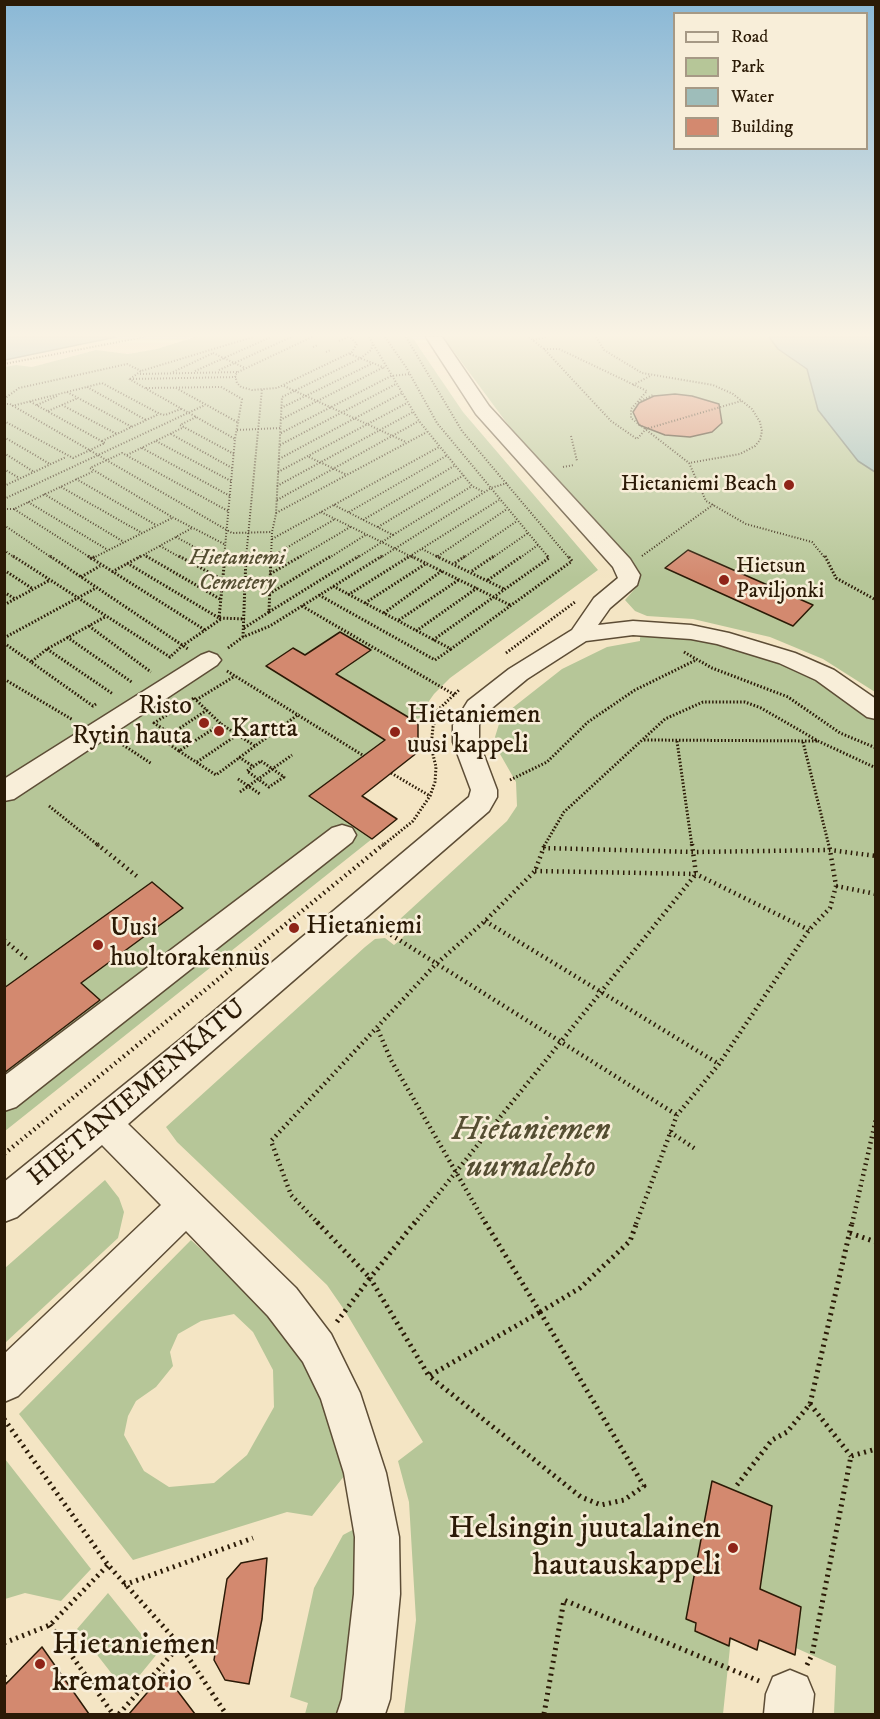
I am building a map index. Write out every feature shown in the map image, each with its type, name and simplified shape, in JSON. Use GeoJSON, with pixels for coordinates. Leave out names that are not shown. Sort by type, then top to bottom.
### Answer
{"type":"FeatureCollection","features":[{"type":"Feature","properties":{"kind":"street"},"geometry":{"type":"LineString","coordinates":[[489,417],[622,564],[629,575],[628,580],[602,603],[580,635]]}},
{"type":"Feature","properties":{"kind":"street"},"geometry":{"type":"LineString","coordinates":[[580,635],[633,628],[691,632],[721,638],[787,658],[825,675],[876,711]]}},
{"type":"Feature","properties":{"kind":"street","name":"HIETANIEMENKATU"},"geometry":{"type":"LineString","coordinates":[[4,1205],[479,804],[484,790],[466,742],[466,725],[477,707],[523,670],[580,635]]}},
{"type":"Feature","properties":{"kind":"street"},"geometry":{"type":"LineString","coordinates":[[4,792],[210,660]]}},
{"type":"Feature","properties":{"kind":"street"},"geometry":{"type":"LineString","coordinates":[[4,1096],[342,835]]}},
{"type":"Feature","properties":{"kind":"street"},"geometry":{"type":"LineString","coordinates":[[103,1122],[282,1302],[317,1348],[340,1393],[365,1473],[377,1537],[377,1594],[366,1699],[361,1714]]}},
{"type":"Feature","properties":{"kind":"street"},"geometry":{"type":"LineString","coordinates":[[4,1382],[187,1205]]}},
{"type":"Feature","properties":{"kind":"path"},"geometry":{"type":"LineString","coordinates":[[32,417],[232,533],[272,532]]}},
{"type":"Feature","properties":{"kind":"path"},"geometry":{"type":"LineString","coordinates":[[4,421],[73,458],[105,443],[59,417]]}},
{"type":"Feature","properties":{"kind":"path"},"geometry":{"type":"LineString","coordinates":[[85,417],[117,434]]}},
{"type":"Feature","properties":{"kind":"path"},"geometry":{"type":"LineString","coordinates":[[114,417],[132,427]]}},
{"type":"Feature","properties":{"kind":"path"},"geometry":{"type":"LineString","coordinates":[[141,417],[146,420]]}},
{"type":"Feature","properties":{"kind":"path"},"geometry":{"type":"LineString","coordinates":[[102,441],[152,417]]}},
{"type":"Feature","properties":{"kind":"path"},"geometry":{"type":"LineString","coordinates":[[4,499],[177,417]]}},
{"type":"Feature","properties":{"kind":"path"},"geometry":{"type":"LineString","coordinates":[[196,417],[180,425],[234,454]]}},
{"type":"Feature","properties":{"kind":"path"},"geometry":{"type":"LineString","coordinates":[[196,417],[235,439]]}},
{"type":"Feature","properties":{"kind":"path"},"geometry":{"type":"LineString","coordinates":[[227,417],[238,423]]}},
{"type":"Feature","properties":{"kind":"path"},"geometry":{"type":"LineString","coordinates":[[220,619],[224,544],[239,417]]}},
{"type":"Feature","properties":{"kind":"path"},"geometry":{"type":"LineString","coordinates":[[243,637],[247,534],[259,417]]}},
{"type":"Feature","properties":{"kind":"path"},"geometry":{"type":"LineString","coordinates":[[269,612],[280,420],[286,417]]}},
{"type":"Feature","properties":{"kind":"path"},"geometry":{"type":"LineString","coordinates":[[280,433],[310,417]]}},
{"type":"Feature","properties":{"kind":"path"},"geometry":{"type":"LineString","coordinates":[[280,445],[333,417]]}},
{"type":"Feature","properties":{"kind":"path"},"geometry":{"type":"LineString","coordinates":[[278,472],[381,417]]}},
{"type":"Feature","properties":{"kind":"path"},"geometry":{"type":"LineString","coordinates":[[277,486],[403,417]]}},
{"type":"Feature","properties":{"kind":"path"},"geometry":{"type":"LineString","coordinates":[[416,417],[472,486],[485,492]]}},
{"type":"Feature","properties":{"kind":"path"},"geometry":{"type":"LineString","coordinates":[[433,640],[549,558],[499,500],[434,417]]}},
{"type":"Feature","properties":{"kind":"path"},"geometry":{"type":"LineString","coordinates":[[318,595],[435,660],[572,561],[462,431],[456,417]]}},
{"type":"Feature","properties":{"kind":"path"},"geometry":{"type":"LineString","coordinates":[[607,417],[637,439],[646,429],[685,417]]}},
{"type":"Feature","properties":{"kind":"path"},"geometry":{"type":"LineString","coordinates":[[631,417],[689,463],[706,501],[761,530],[812,542],[822,551],[836,578],[876,600]]}},
{"type":"Feature","properties":{"kind":"path"},"geometry":{"type":"LineString","coordinates":[[689,463],[740,454],[755,446],[762,431],[756,417]]}},
{"type":"Feature","properties":{"kind":"path"},"geometry":{"type":"LineString","coordinates":[[279,459],[355,418],[406,442]]}},
{"type":"Feature","properties":{"kind":"path"},"geometry":{"type":"LineString","coordinates":[[277,500],[419,421]]}},
{"type":"Feature","properties":{"kind":"path"},"geometry":{"type":"LineString","coordinates":[[127,455],[185,427]]}},
{"type":"Feature","properties":{"kind":"path"},"geometry":{"type":"LineString","coordinates":[[237,430],[280,428]]}},
{"type":"Feature","properties":{"kind":"path"},"geometry":{"type":"LineString","coordinates":[[276,514],[427,432]]}},
{"type":"Feature","properties":{"kind":"path"},"geometry":{"type":"LineString","coordinates":[[171,434],[232,468]]}},
{"type":"Feature","properties":{"kind":"path"},"geometry":{"type":"LineString","coordinates":[[572,436],[577,461]]}},
{"type":"Feature","properties":{"kind":"path"},"geometry":{"type":"LineString","coordinates":[[4,437],[50,464]]}},
{"type":"Feature","properties":{"kind":"path"},"geometry":{"type":"LineString","coordinates":[[156,441],[231,481]]}},
{"type":"Feature","properties":{"kind":"path"},"geometry":{"type":"LineString","coordinates":[[272,539],[439,447]]}},
{"type":"Feature","properties":{"kind":"path"},"geometry":{"type":"LineString","coordinates":[[142,448],[230,496]]}},
{"type":"Feature","properties":{"kind":"path"},"geometry":{"type":"LineString","coordinates":[[4,453],[34,472]]}},
{"type":"Feature","properties":{"kind":"path"},"geometry":{"type":"LineString","coordinates":[[224,544],[192,528],[190,524],[172,517],[90,468],[122,453],[228,511]]}},
{"type":"Feature","properties":{"kind":"path"},"geometry":{"type":"LineString","coordinates":[[4,486],[67,456]]}},
{"type":"Feature","properties":{"kind":"path"},"geometry":{"type":"LineString","coordinates":[[308,456],[347,476]]}},
{"type":"Feature","properties":{"kind":"path"},"geometry":{"type":"LineString","coordinates":[[349,512],[446,456]]}},
{"type":"Feature","properties":{"kind":"path"},"geometry":{"type":"LineString","coordinates":[[363,520],[454,466]]}},
{"type":"Feature","properties":{"kind":"path"},"geometry":{"type":"LineString","coordinates":[[4,469],[20,479]]}},
{"type":"Feature","properties":{"kind":"path"},"geometry":{"type":"LineString","coordinates":[[4,509],[14,509],[75,478],[94,471]]}},
{"type":"Feature","properties":{"kind":"path"},"geometry":{"type":"LineString","coordinates":[[378,527],[464,475]]}},
{"type":"Feature","properties":{"kind":"path"},"geometry":{"type":"LineString","coordinates":[[75,478],[156,525]]}},
{"type":"Feature","properties":{"kind":"path"},"geometry":{"type":"LineString","coordinates":[[4,525],[182,646],[210,660],[243,637],[270,626],[491,488],[507,483]]}},
{"type":"Feature","properties":{"kind":"path"},"geometry":{"type":"LineString","coordinates":[[60,486],[142,533]]}},
{"type":"Feature","properties":{"kind":"path"},"geometry":{"type":"LineString","coordinates":[[244,628],[472,486]]}},
{"type":"Feature","properties":{"kind":"path"},"geometry":{"type":"LineString","coordinates":[[44,494],[124,542]]}},
{"type":"Feature","properties":{"kind":"path"},"geometry":{"type":"LineString","coordinates":[[348,595],[499,500]]}},
{"type":"Feature","properties":{"kind":"path"},"geometry":{"type":"LineString","coordinates":[[28,502],[108,550]]}},
{"type":"Feature","properties":{"kind":"path"},"geometry":{"type":"LineString","coordinates":[[622,564],[638,558],[713,504]]}},
{"type":"Feature","properties":{"kind":"path"},"geometry":{"type":"LineString","coordinates":[[334,505],[393,535]]}},
{"type":"Feature","properties":{"kind":"path"},"geometry":{"type":"LineString","coordinates":[[14,509],[205,630]]}},
{"type":"Feature","properties":{"kind":"path"},"geometry":{"type":"LineString","coordinates":[[438,556],[507,509]]}},
{"type":"Feature","properties":{"kind":"path"},"geometry":{"type":"LineString","coordinates":[[321,512],[411,554],[510,605]]}},
{"type":"Feature","properties":{"kind":"path"},"geometry":{"type":"LineString","coordinates":[[90,559],[172,517]]}},
{"type":"Feature","properties":{"kind":"path"},"geometry":{"type":"LineString","coordinates":[[271,557],[336,519]]}},
{"type":"Feature","properties":{"kind":"path"},"geometry":{"type":"LineString","coordinates":[[455,563],[517,521]]}},
{"type":"Feature","properties":{"kind":"path"},"geometry":{"type":"LineString","coordinates":[[270,574],[352,526]]}},
{"type":"Feature","properties":{"kind":"path"},"geometry":{"type":"LineString","coordinates":[[112,572],[192,528]]}},
{"type":"Feature","properties":{"kind":"path"},"geometry":{"type":"LineString","coordinates":[[471,572],[528,533]]}},
{"type":"Feature","properties":{"kind":"path"},"geometry":{"type":"LineString","coordinates":[[269,594],[367,534]]}},
{"type":"Feature","properties":{"kind":"path"},"geometry":{"type":"LineString","coordinates":[[176,537],[223,562]]}},
{"type":"Feature","properties":{"kind":"path"},"geometry":{"type":"LineString","coordinates":[[488,580],[538,545]]}},
{"type":"Feature","properties":{"kind":"path"},"geometry":{"type":"LineString","coordinates":[[159,546],[221,579]]}},
{"type":"Feature","properties":{"kind":"path"},"geometry":{"type":"LineString","coordinates":[[421,548],[505,589]]}},
{"type":"Feature","properties":{"kind":"path"},"geometry":{"type":"LineString","coordinates":[[4,550],[170,657]]}},
{"type":"Feature","properties":{"kind":"path"},"geometry":{"type":"LineString","coordinates":[[143,555],[220,599]]}},
{"type":"Feature","properties":{"kind":"path"},"geometry":{"type":"LineString","coordinates":[[127,563],[220,619],[244,620]]}},
{"type":"Feature","properties":{"kind":"path"},"geometry":{"type":"LineString","coordinates":[[365,603],[427,563]]}},
{"type":"Feature","properties":{"kind":"path"},"geometry":{"type":"LineString","coordinates":[[81,577],[101,565]]}},
{"type":"Feature","properties":{"kind":"path"},"geometry":{"type":"LineString","coordinates":[[4,570],[33,589]]}},
{"type":"Feature","properties":{"kind":"path"},"geometry":{"type":"LineString","coordinates":[[384,613],[443,570]]}},
{"type":"Feature","properties":{"kind":"path"},"geometry":{"type":"LineString","coordinates":[[399,620],[460,579]]}},
{"type":"Feature","properties":{"kind":"path"},"geometry":{"type":"LineString","coordinates":[[4,605],[51,580]]}},
{"type":"Feature","properties":{"kind":"path"},"geometry":{"type":"LineString","coordinates":[[333,586],[451,649]]}},
{"type":"Feature","properties":{"kind":"path"},"geometry":{"type":"LineString","coordinates":[[4,638],[96,588]]}},
{"type":"Feature","properties":{"kind":"path"},"geometry":{"type":"LineString","coordinates":[[416,631],[477,588]]}},
{"type":"Feature","properties":{"kind":"path"},"geometry":{"type":"LineString","coordinates":[[4,592],[15,599]]}},
{"type":"Feature","properties":{"kind":"path"},"geometry":{"type":"LineString","coordinates":[[302,606],[477,707]]}},
{"type":"Feature","properties":{"kind":"path"},"geometry":{"type":"LineString","coordinates":[[31,662],[47,649],[105,617]]}},
{"type":"Feature","properties":{"kind":"path"},"geometry":{"type":"LineString","coordinates":[[164,662],[220,619]]}},
{"type":"Feature","properties":{"kind":"path"},"geometry":{"type":"LineString","coordinates":[[89,626],[151,672]]}},
{"type":"Feature","properties":{"kind":"path"},"geometry":{"type":"LineString","coordinates":[[67,637],[153,698]]}},
{"type":"Feature","properties":{"kind":"path"},"geometry":{"type":"LineString","coordinates":[[4,643],[93,706],[157,667]]}},
{"type":"Feature","properties":{"kind":"path"},"geometry":{"type":"LineString","coordinates":[[676,647],[696,660],[788,697],[840,733],[876,748]]}},
{"type":"Feature","properties":{"kind":"path"},"geometry":{"type":"LineString","coordinates":[[47,649],[112,694]]}},
{"type":"Feature","properties":{"kind":"path"},"geometry":{"type":"LineString","coordinates":[[510,780],[547,762],[588,722],[635,690],[696,660]]}},
{"type":"Feature","properties":{"kind":"path"},"geometry":{"type":"LineString","coordinates":[[171,734],[154,723],[235,676]]}},
{"type":"Feature","properties":{"kind":"path"},"geometry":{"type":"LineString","coordinates":[[4,679],[152,764]]}},
{"type":"Feature","properties":{"kind":"path"},"geometry":{"type":"LineString","coordinates":[[243,680],[364,756]]}},
{"type":"Feature","properties":{"kind":"path"},"geometry":{"type":"LineString","coordinates":[[196,700],[221,724],[255,746]]}},
{"type":"Feature","properties":{"kind":"path"},"geometry":{"type":"LineString","coordinates":[[378,1030],[391,1060],[454,1172],[645,1486],[624,1500],[601,1505],[581,1497],[429,1376],[370,1278],[291,1195],[271,1141],[378,1030],[436,964],[485,921],[535,871],[543,848],[564,812],[665,719],[703,702],[722,700],[745,702],[762,708],[818,741],[876,768]]}},
{"type":"Feature","properties":{"kind":"path"},"geometry":{"type":"LineString","coordinates":[[207,710],[163,740],[216,775],[299,714]]}},
{"type":"Feature","properties":{"kind":"path"},"geometry":{"type":"LineString","coordinates":[[180,751],[221,724]]}},
{"type":"Feature","properties":{"kind":"path"},"geometry":{"type":"LineString","coordinates":[[196,762],[237,735]]}},
{"type":"Feature","properties":{"kind":"path"},"geometry":{"type":"LineString","coordinates":[[644,740],[818,741]]}},
{"type":"Feature","properties":{"kind":"path"},"geometry":{"type":"LineString","coordinates":[[334,1326],[454,1172],[696,874],[676,741]]}},
{"type":"Feature","properties":{"kind":"path"},"geometry":{"type":"LineString","coordinates":[[429,1376],[580,1288],[630,1241],[676,1115],[719,1064],[809,930],[830,908],[836,886],[830,850],[803,742]]}},
{"type":"Feature","properties":{"kind":"path"},"geometry":{"type":"LineString","coordinates":[[240,792],[292,755]]}},
{"type":"Feature","properties":{"kind":"path"},"geometry":{"type":"LineString","coordinates":[[239,757],[254,767]]}},
{"type":"Feature","properties":{"kind":"path"},"geometry":{"type":"LineString","coordinates":[[261,761],[284,777],[269,787],[247,771],[254,767],[261,761]]}},
{"type":"Feature","properties":{"kind":"path"},"geometry":{"type":"LineString","coordinates":[[391,773],[430,796]]}},
{"type":"Feature","properties":{"kind":"path"},"geometry":{"type":"LineString","coordinates":[[238,779],[260,794]]}},
{"type":"Feature","properties":{"kind":"path"},"geometry":{"type":"LineString","coordinates":[[49,806],[139,878]]}},
{"type":"Feature","properties":{"kind":"path"},"geometry":{"type":"LineString","coordinates":[[543,848],[694,852],[830,850],[876,856]]}},
{"type":"Feature","properties":{"kind":"path"},"geometry":{"type":"LineString","coordinates":[[4,1154],[372,855]]}},
{"type":"Feature","properties":{"kind":"path"},"geometry":{"type":"LineString","coordinates":[[535,871],[696,874],[809,930]]}},
{"type":"Feature","properties":{"kind":"path"},"geometry":{"type":"LineString","coordinates":[[836,886],[876,894]]}},
{"type":"Feature","properties":{"kind":"path"},"geometry":{"type":"LineString","coordinates":[[485,921],[719,1064]]}},
{"type":"Feature","properties":{"kind":"path"},"geometry":{"type":"LineString","coordinates":[[377,926],[561,1040],[676,1115]]}},
{"type":"Feature","properties":{"kind":"path"},"geometry":{"type":"LineString","coordinates":[[4,940],[27,959]]}},
{"type":"Feature","properties":{"kind":"path"},"geometry":{"type":"LineString","coordinates":[[737,1485],[772,1440],[787,1432],[810,1404],[876,1119]]}},
{"type":"Feature","properties":{"kind":"path"},"geometry":{"type":"LineString","coordinates":[[670,1132],[697,1150]]}},
{"type":"Feature","properties":{"kind":"path"},"geometry":{"type":"LineString","coordinates":[[850,1233],[876,1242]]}},
{"type":"Feature","properties":{"kind":"path"},"geometry":{"type":"LineString","coordinates":[[789,1704],[812,1655],[851,1456],[810,1404]]}},
{"type":"Feature","properties":{"kind":"path"},"geometry":{"type":"LineString","coordinates":[[4,1419],[108,1565],[180,1645],[226,1714]]}},
{"type":"Feature","properties":{"kind":"path"},"geometry":{"type":"LineString","coordinates":[[851,1456],[876,1449]]}},
{"type":"Feature","properties":{"kind":"path"},"geometry":{"type":"LineString","coordinates":[[124,1585],[253,1538]]}},
{"type":"Feature","properties":{"kind":"path"},"geometry":{"type":"LineString","coordinates":[[4,1643],[50,1625],[108,1565]]}},
{"type":"Feature","properties":{"kind":"path"},"geometry":{"type":"LineString","coordinates":[[544,1714],[564,1600],[727,1668]]}},
{"type":"Feature","properties":{"kind":"path"},"geometry":{"type":"LineString","coordinates":[[50,1625],[113,1714]]}},
{"type":"Feature","properties":{"kind":"path"},"geometry":{"type":"LineString","coordinates":[[119,1714],[180,1645]]}},
{"type":"Feature","properties":{"kind":"green space","name":"Hietaniemi Cemetery"},"geometry":{"type":"Polygon","coordinates":[[[5,417],[467,417],[598,570],[450,678],[434,694],[422,711],[418,723],[418,752],[362,796],[397,819],[5,1131],[5,417]]]}},
{"type":"Feature","properties":{"kind":"green space"},"geometry":{"type":"Polygon","coordinates":[[[503,417],[824,417],[858,461],[875,472],[875,692],[823,659],[770,637],[693,619],[647,616],[635,611],[625,600],[639,584],[638,569],[543,467],[503,417]]]}},
{"type":"Feature","properties":{"kind":"green space","name":"Hietaniemen uurnalehto"},"geometry":{"type":"Polygon","coordinates":[[[640,635],[676,637],[711,643],[789,665],[821,680],[875,719],[875,1714],[834,1714],[836,1666],[796,1648],[795,1655],[759,1640],[757,1650],[731,1638],[723,1714],[404,1714],[416,1620],[409,1502],[398,1461],[423,1442],[327,1285],[177,1142],[166,1127],[375,939],[385,938],[394,945],[399,941],[406,934],[397,926],[399,920],[507,821],[517,806],[516,782],[500,754],[495,737],[506,713],[562,669],[607,647],[640,641],[640,635]]]}},
{"type":"Feature","properties":{"kind":"green space"},"geometry":{"type":"Polygon","coordinates":[[[105,1180],[119,1198],[124,1212],[118,1238],[5,1343],[5,1268],[105,1180]]]}},
{"type":"Feature","properties":{"kind":"green space"},"geometry":{"type":"Polygon","coordinates":[[[191,1240],[254,1298],[302,1359],[327,1400],[349,1470],[312,1516],[287,1512],[133,1560],[19,1414],[191,1240]],[[234,1314],[201,1321],[178,1334],[170,1352],[173,1366],[156,1387],[136,1401],[128,1416],[124,1435],[144,1471],[169,1487],[214,1483],[247,1455],[274,1407],[273,1370],[253,1332],[234,1314]]]}},
{"type":"Feature","properties":{"kind":"green space"},"geometry":{"type":"Polygon","coordinates":[[[5,1459],[91,1569],[61,1601],[25,1593],[5,1599],[5,1459]]]}},
{"type":"Feature","properties":{"kind":"green space"},"geometry":{"type":"Polygon","coordinates":[[[360,1526],[351,1695],[345,1714],[305,1714],[308,1703],[290,1697],[314,1588],[343,1535],[360,1526]]]}},
{"type":"Feature","properties":{"kind":"green space"},"geometry":{"type":"Polygon","coordinates":[[[108,1593],[157,1654],[126,1692],[77,1629],[108,1593]]]}},
{"type":"Feature","properties":{"kind":"water"},"geometry":{"type":"Polygon","coordinates":[[[824,417],[875,417],[875,472],[858,461],[824,417]]]}},
{"type":"Feature","properties":{"kind":"building"},"geometry":{"type":"Polygon","coordinates":[[[635,417],[721,417],[722,423],[712,432],[690,437],[665,435],[639,425],[635,417]]]}},
{"type":"Feature","properties":{"kind":"building","name":"Hietsun Paviljonki"},"geometry":{"type":"Polygon","coordinates":[[[688,550],[813,605],[793,626],[665,568],[688,550]]]}},
{"type":"Feature","properties":{"kind":"building","name":"Hietaniemen uusi kappeli"},"geometry":{"type":"Polygon","coordinates":[[[340,632],[371,650],[336,674],[418,723],[418,752],[362,796],[397,819],[372,839],[309,796],[385,740],[266,666],[293,648],[305,655],[340,632]]]}},
{"type":"Feature","properties":{"kind":"building","name":"Uusi huoltorakennus"},"geometry":{"type":"Polygon","coordinates":[[[152,882],[183,908],[81,983],[100,1000],[4,1073],[4,988],[152,882]]]}},
{"type":"Feature","properties":{"kind":"building","name":"Helsingin juutalainen hautauskappeli"},"geometry":{"type":"Polygon","coordinates":[[[712,1481],[772,1506],[760,1589],[801,1607],[795,1655],[759,1640],[757,1650],[730,1638],[729,1646],[695,1631],[696,1623],[686,1619],[712,1481]]]}},
{"type":"Feature","properties":{"kind":"building"},"geometry":{"type":"Polygon","coordinates":[[[267,1558],[262,1619],[249,1684],[225,1680],[214,1660],[227,1579],[241,1563],[267,1558]]]}},
{"type":"Feature","properties":{"kind":"building","name":"Hietaniemen krematorio"},"geometry":{"type":"Polygon","coordinates":[[[42,1647],[89,1714],[4,1714],[4,1686],[42,1647]]]}},
{"type":"Feature","properties":{"kind":"building","name":"Hietaniemen krematorio"},"geometry":{"type":"Polygon","coordinates":[[[164,1673],[195,1714],[129,1714],[164,1673]]]}},
{"type":"Feature","properties":{"kind":"place","name":"Hietaniemi Beach"},"geometry":{"type":"Point","coordinates":[789,485]}},
{"type":"Feature","properties":{"kind":"place","name":"Hietsun Paviljonki"},"geometry":{"type":"Point","coordinates":[724,580]}},
{"type":"Feature","properties":{"kind":"place","name":"Risto Rytin hauta"},"geometry":{"type":"Point","coordinates":[204,723]}},
{"type":"Feature","properties":{"kind":"place","name":"Kartta"},"geometry":{"type":"Point","coordinates":[219,731]}},
{"type":"Feature","properties":{"kind":"place","name":"Hietaniemen uusi kappeli"},"geometry":{"type":"Point","coordinates":[395,732]}},
{"type":"Feature","properties":{"kind":"place","name":"Hietaniemi"},"geometry":{"type":"Point","coordinates":[294,928]}},
{"type":"Feature","properties":{"kind":"place","name":"Uusi huoltorakennus"},"geometry":{"type":"Point","coordinates":[98,945]}},
{"type":"Feature","properties":{"kind":"place","name":"Helsingin juutalainen hautauskappeli"},"geometry":{"type":"Point","coordinates":[733,1548]}},
{"type":"Feature","properties":{"kind":"place","name":"Hietaniemen krematorio"},"geometry":{"type":"Point","coordinates":[40,1664]}}]}
